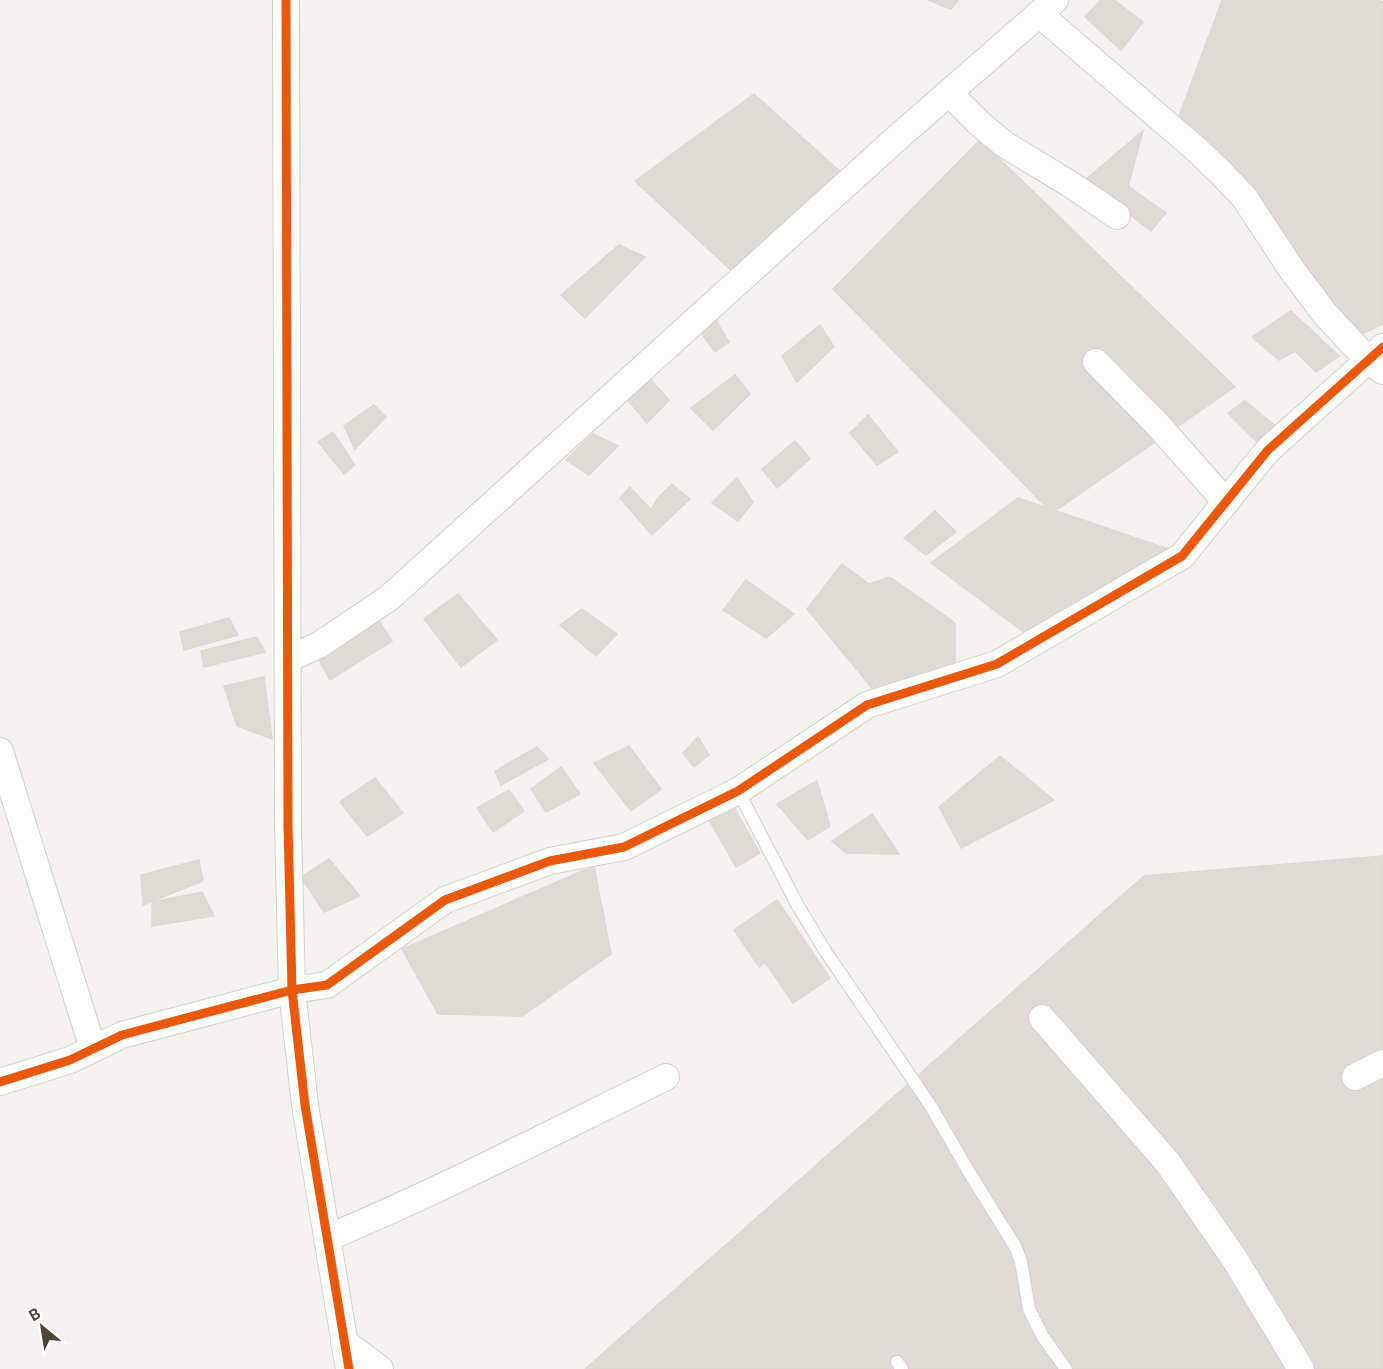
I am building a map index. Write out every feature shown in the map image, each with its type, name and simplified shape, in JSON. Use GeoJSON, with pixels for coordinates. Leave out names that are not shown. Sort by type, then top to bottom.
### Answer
{"type":"FeatureCollection","features":[{"type":"Feature","properties":{"kind":"street"},"geometry":{"type":"LineString","coordinates":[[286,0],[288,825],[292,990],[305,1105],[349,1369]]}},
{"type":"Feature","properties":{"kind":"street"},"geometry":{"type":"LineString","coordinates":[[0,1082],[70,1060],[122,1035],[292,990],[327,985],[445,900],[550,861],[624,847],[738,791],[867,705],[997,664],[1182,556],[1268,450],[1378,360],[1325,314],[1292,270],[1244,197],[1047,7],[389,598],[319,645],[288,659]]}},
{"type":"Feature","properties":{"kind":"street"},"geometry":{"type":"LineString","coordinates":[[949,93],[1004,144],[1117,216]]}},
{"type":"Feature","properties":{"kind":"street"},"geometry":{"type":"LineString","coordinates":[[1096,362],[1157,424],[1226,502]]}},
{"type":"Feature","properties":{"kind":"street"},"geometry":{"type":"LineString","coordinates":[[0,752],[93,1049]]}},
{"type":"Feature","properties":{"kind":"street"},"geometry":{"type":"LineString","coordinates":[[1041,1018],[1168,1163],[1234,1258],[1301,1369]]}},
{"type":"Feature","properties":{"kind":"street"},"geometry":{"type":"LineString","coordinates":[[1355,1077],[1383,1064]]}},
{"type":"Feature","properties":{"kind":"street"},"geometry":{"type":"LineString","coordinates":[[327,1238],[380,1216],[666,1077]]}},
{"type":"Feature","properties":{"kind":"street"},"geometry":{"type":"LineString","coordinates":[[344,1342],[380,1369]]}},
{"type":"Feature","properties":{"kind":"lane"},"geometry":{"type":"LineString","coordinates":[[738,791],[798,906],[930,1105],[1016,1248],[1021,1262],[1029,1308],[1042,1337],[1066,1369]]}},
{"type":"Feature","properties":{"kind":"building"},"geometry":{"type":"Polygon","coordinates":[[[928,0],[958,0],[951,9],[928,0]]]}},
{"type":"Feature","properties":{"kind":"building"},"geometry":{"type":"Polygon","coordinates":[[[1101,0],[1114,0],[1143,22],[1121,50],[1085,17],[1101,0]]]}},
{"type":"Feature","properties":{"kind":"building"},"geometry":{"type":"Polygon","coordinates":[[[1222,0],[1378,0],[1383,2],[1383,324],[1356,337],[1177,122],[1222,0]]]}},
{"type":"Feature","properties":{"kind":"building"},"geometry":{"type":"Polygon","coordinates":[[[754,94],[845,176],[735,274],[635,181],[754,94]]]}},
{"type":"Feature","properties":{"kind":"building"},"geometry":{"type":"Polygon","coordinates":[[[1143,131],[1128,186],[1166,213],[1151,231],[1085,180],[1143,131]]]}},
{"type":"Feature","properties":{"kind":"building"},"geometry":{"type":"Polygon","coordinates":[[[980,140],[1235,387],[1052,513],[833,289],[980,140]]]}},
{"type":"Feature","properties":{"kind":"building"},"geometry":{"type":"Polygon","coordinates":[[[684,181],[715,206],[692,221],[670,197],[684,181]]]}},
{"type":"Feature","properties":{"kind":"building"},"geometry":{"type":"Polygon","coordinates":[[[619,245],[645,257],[585,318],[561,295],[619,245]]]}},
{"type":"Feature","properties":{"kind":"building"},"geometry":{"type":"Polygon","coordinates":[[[708,307],[729,342],[715,352],[693,322],[708,307]]]}},
{"type":"Feature","properties":{"kind":"building"},"geometry":{"type":"Polygon","coordinates":[[[1291,311],[1339,356],[1316,372],[1295,351],[1279,360],[1252,337],[1291,311]]]}},
{"type":"Feature","properties":{"kind":"building"},"geometry":{"type":"Polygon","coordinates":[[[820,325],[834,347],[797,382],[782,356],[820,325]]]}},
{"type":"Feature","properties":{"kind":"building"},"geometry":{"type":"Polygon","coordinates":[[[735,375],[750,394],[713,430],[691,408],[735,375]]]}},
{"type":"Feature","properties":{"kind":"building"},"geometry":{"type":"Polygon","coordinates":[[[651,380],[669,400],[647,423],[628,400],[651,380]]]}},
{"type":"Feature","properties":{"kind":"building"},"geometry":{"type":"Polygon","coordinates":[[[1245,401],[1279,429],[1257,442],[1228,413],[1245,401]]]}},
{"type":"Feature","properties":{"kind":"building"},"geometry":{"type":"Polygon","coordinates":[[[374,405],[386,417],[355,449],[344,426],[374,405]]]}},
{"type":"Feature","properties":{"kind":"building"},"geometry":{"type":"Polygon","coordinates":[[[868,415],[898,452],[877,465],[850,433],[868,415]]]}},
{"type":"Feature","properties":{"kind":"building"},"geometry":{"type":"Polygon","coordinates":[[[333,432],[355,465],[344,474],[318,442],[333,432]]]}},
{"type":"Feature","properties":{"kind":"building"},"geometry":{"type":"Polygon","coordinates":[[[593,434],[618,446],[589,475],[566,460],[593,434]]]}},
{"type":"Feature","properties":{"kind":"building"},"geometry":{"type":"Polygon","coordinates":[[[795,441],[810,459],[777,488],[762,469],[795,441]]]}},
{"type":"Feature","properties":{"kind":"building"},"geometry":{"type":"Polygon","coordinates":[[[737,478],[753,502],[738,521],[712,503],[737,478]]]}},
{"type":"Feature","properties":{"kind":"building"},"geometry":{"type":"Polygon","coordinates":[[[672,484],[690,499],[652,535],[620,498],[630,487],[651,510],[657,499],[672,484]]]}},
{"type":"Feature","properties":{"kind":"building"},"geometry":{"type":"Polygon","coordinates":[[[1018,498],[1174,551],[1029,636],[931,563],[1018,498]]]}},
{"type":"Feature","properties":{"kind":"building"},"geometry":{"type":"Polygon","coordinates":[[[935,511],[956,532],[926,555],[904,538],[935,511]]]}},
{"type":"Feature","properties":{"kind":"building"},"geometry":{"type":"Polygon","coordinates":[[[842,564],[869,584],[890,577],[955,623],[955,671],[876,693],[807,609],[842,564]]]}},
{"type":"Feature","properties":{"kind":"building"},"geometry":{"type":"Polygon","coordinates":[[[746,580],[794,614],[766,638],[723,610],[746,580]]]}},
{"type":"Feature","properties":{"kind":"building"},"geometry":{"type":"Polygon","coordinates":[[[458,594],[497,640],[461,667],[424,619],[458,594]]]}},
{"type":"Feature","properties":{"kind":"building"},"geometry":{"type":"Polygon","coordinates":[[[582,609],[617,634],[596,656],[560,625],[582,609]]]}},
{"type":"Feature","properties":{"kind":"building"},"geometry":{"type":"Polygon","coordinates":[[[376,616],[392,641],[330,680],[316,654],[376,616]]]}},
{"type":"Feature","properties":{"kind":"building"},"geometry":{"type":"Polygon","coordinates":[[[229,618],[238,635],[184,650],[180,632],[229,618]]]}},
{"type":"Feature","properties":{"kind":"building"},"geometry":{"type":"Polygon","coordinates":[[[257,637],[265,652],[204,667],[201,651],[257,637]]]}},
{"type":"Feature","properties":{"kind":"building"},"geometry":{"type":"Polygon","coordinates":[[[264,677],[272,739],[237,726],[224,686],[264,677]]]}},
{"type":"Feature","properties":{"kind":"building"},"geometry":{"type":"Polygon","coordinates":[[[698,737],[709,755],[694,767],[683,753],[698,737]]]}},
{"type":"Feature","properties":{"kind":"building"},"geometry":{"type":"Polygon","coordinates":[[[629,746],[661,789],[631,811],[594,763],[629,746]]]}},
{"type":"Feature","properties":{"kind":"building"},"geometry":{"type":"Polygon","coordinates":[[[537,747],[548,759],[501,785],[495,771],[537,747]]]}},
{"type":"Feature","properties":{"kind":"building"},"geometry":{"type":"Polygon","coordinates":[[[1000,756],[1054,800],[961,848],[939,807],[1000,756]]]}},
{"type":"Feature","properties":{"kind":"building"},"geometry":{"type":"Polygon","coordinates":[[[561,767],[580,794],[546,812],[531,789],[561,767]]]}},
{"type":"Feature","properties":{"kind":"building"},"geometry":{"type":"Polygon","coordinates":[[[375,778],[403,813],[367,836],[340,802],[375,778]]]}},
{"type":"Feature","properties":{"kind":"building"},"geometry":{"type":"Polygon","coordinates":[[[817,781],[830,826],[808,840],[777,804],[817,781]]]}},
{"type":"Feature","properties":{"kind":"building"},"geometry":{"type":"Polygon","coordinates":[[[509,790],[524,811],[493,832],[477,808],[509,790]]]}},
{"type":"Feature","properties":{"kind":"building"},"geometry":{"type":"Polygon","coordinates":[[[732,804],[760,853],[736,867],[708,818],[732,804]]]}},
{"type":"Feature","properties":{"kind":"building"},"geometry":{"type":"Polygon","coordinates":[[[872,814],[899,854],[846,853],[832,841],[872,814]]]}},
{"type":"Feature","properties":{"kind":"building"},"geometry":{"type":"Polygon","coordinates":[[[1383,856],[1383,1369],[585,1369],[1144,876],[1383,856]]]}},
{"type":"Feature","properties":{"kind":"building"},"geometry":{"type":"Polygon","coordinates":[[[329,859],[360,896],[324,912],[301,877],[329,859]]]}},
{"type":"Feature","properties":{"kind":"building"},"geometry":{"type":"Polygon","coordinates":[[[199,860],[203,881],[143,905],[141,875],[199,860]]]}},
{"type":"Feature","properties":{"kind":"building"},"geometry":{"type":"Polygon","coordinates":[[[594,866],[611,954],[522,1016],[438,1014],[402,949],[594,866]]]}},
{"type":"Feature","properties":{"kind":"building"},"geometry":{"type":"Polygon","coordinates":[[[202,892],[214,916],[152,926],[152,902],[202,892]]]}},
{"type":"Feature","properties":{"kind":"building"},"geometry":{"type":"Polygon","coordinates":[[[777,900],[830,978],[793,1003],[765,962],[759,967],[734,930],[777,900]]]}},
{"type":"Feature","properties":{"kind":"cycle path"},"geometry":{"type":"LineString","coordinates":[[286,0],[288,825],[292,990],[305,1105],[349,1369]]}},
{"type":"Feature","properties":{"kind":"cycle path"},"geometry":{"type":"LineString","coordinates":[[0,1082],[70,1060],[122,1035],[292,990],[327,985],[445,900],[550,861],[624,847],[738,791],[867,705],[997,664],[1182,556],[1268,450],[1383,347]]}}]}
